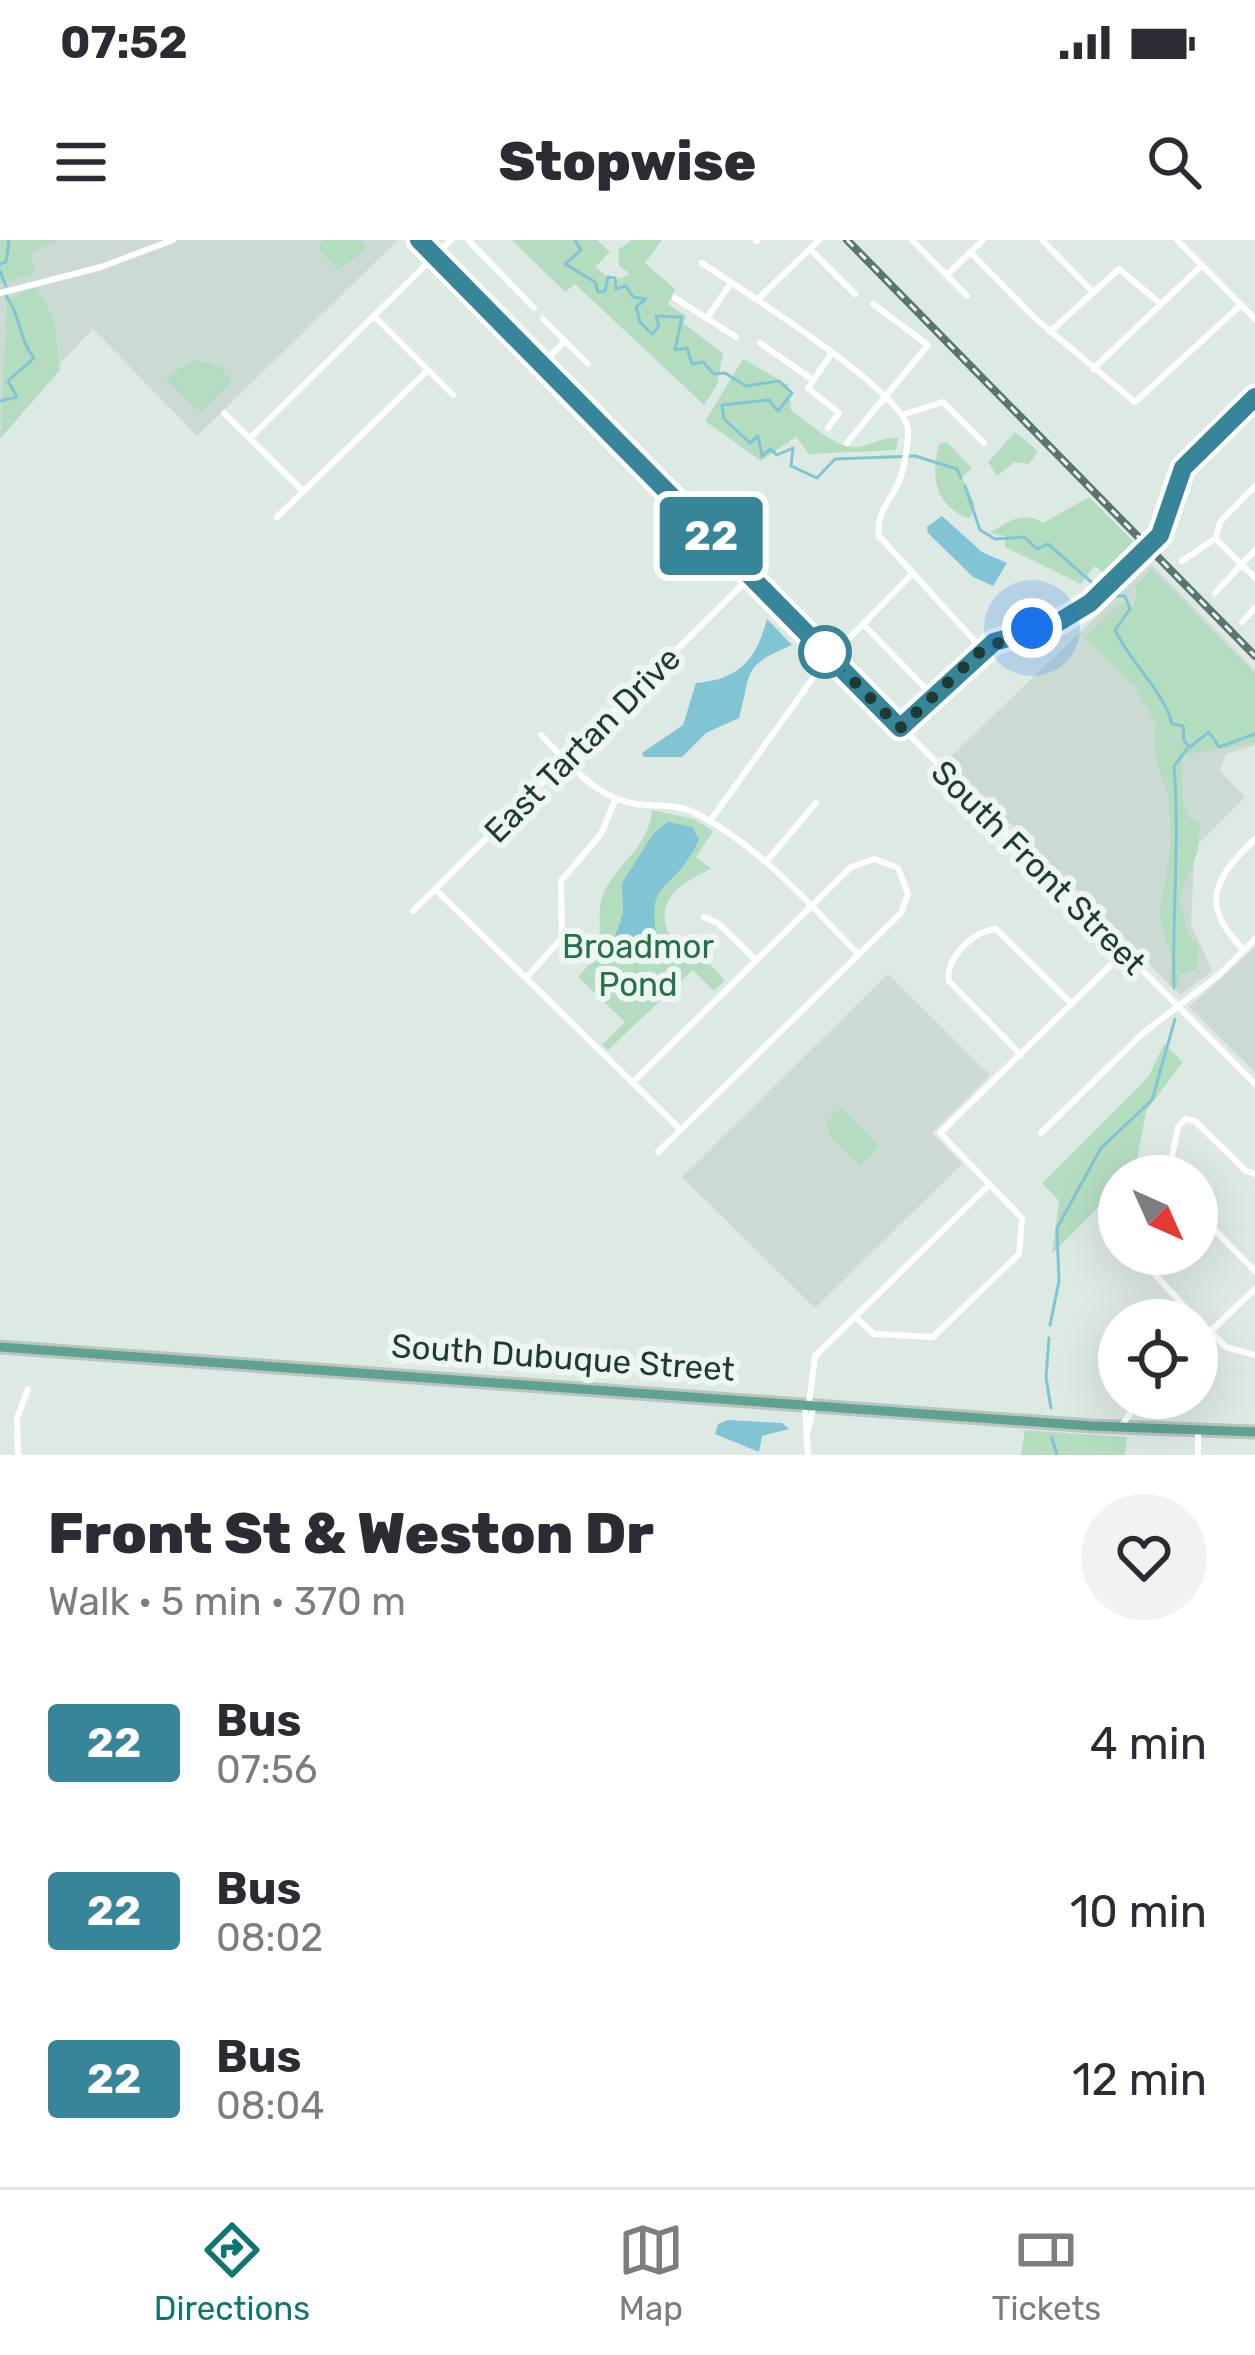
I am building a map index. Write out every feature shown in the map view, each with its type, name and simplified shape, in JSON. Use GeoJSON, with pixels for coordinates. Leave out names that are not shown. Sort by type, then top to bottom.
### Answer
{"type":"FeatureCollection","features":[{"type":"Feature","properties":{"kind":"main road","name":"South Dubuque Street"},"geometry":{"type":"LineString","coordinates":[[0,1347],[1121,1427],[1255,1432]]}},
{"type":"Feature","properties":{"kind":"street"},"geometry":{"type":"LineString","coordinates":[[0,293],[112,264],[172,240]]}},
{"type":"Feature","properties":{"kind":"street","name":"South Front Street"},"geometry":{"type":"LineString","coordinates":[[419,240],[1255,1084]]}},
{"type":"Feature","properties":{"kind":"street"},"geometry":{"type":"LineString","coordinates":[[250,438],[451,240]]}},
{"type":"Feature","properties":{"kind":"street"},"geometry":{"type":"LineString","coordinates":[[468,240],[534,308]]}},
{"type":"Feature","properties":{"kind":"street"},"geometry":{"type":"LineString","coordinates":[[756,301],[819,240]]}},
{"type":"Feature","properties":{"kind":"street"},"geometry":{"type":"LineString","coordinates":[[912,240],[967,296]]}},
{"type":"Feature","properties":{"kind":"street"},"geometry":{"type":"LineString","coordinates":[[946,275],[982,240]]}},
{"type":"Feature","properties":{"kind":"street"},"geometry":{"type":"LineString","coordinates":[[1042,240],[1092,292]]}},
{"type":"Feature","properties":{"kind":"street"},"geometry":{"type":"LineString","coordinates":[[1177,240],[1255,319]]}},
{"type":"Feature","properties":{"kind":"street"},"geometry":{"type":"LineString","coordinates":[[810,249],[855,294]]}},
{"type":"Feature","properties":{"kind":"street"},"geometry":{"type":"LineString","coordinates":[[970,252],[1050,332],[1138,402],[1241,305]]}},
{"type":"Feature","properties":{"kind":"street"},"geometry":{"type":"LineString","coordinates":[[703,263],[832,353],[904,414],[902,470],[878,529],[885,548],[982,650]]}},
{"type":"Feature","properties":{"kind":"street"},"geometry":{"type":"LineString","coordinates":[[1094,369],[1202,265]]}},
{"type":"Feature","properties":{"kind":"street"},"geometry":{"type":"LineString","coordinates":[[1050,332],[1121,268],[1161,304]]}},
{"type":"Feature","properties":{"kind":"street"},"geometry":{"type":"LineString","coordinates":[[707,318],[731,283]]}},
{"type":"Feature","properties":{"kind":"street"},"geometry":{"type":"LineString","coordinates":[[676,298],[736,337]]}},
{"type":"Feature","properties":{"kind":"street"},"geometry":{"type":"LineString","coordinates":[[847,443],[928,345],[873,304]]}},
{"type":"Feature","properties":{"kind":"street"},"geometry":{"type":"LineString","coordinates":[[374,316],[453,395]]}},
{"type":"Feature","properties":{"kind":"street"},"geometry":{"type":"LineString","coordinates":[[543,319],[588,364]]}},
{"type":"Feature","properties":{"kind":"street"},"geometry":{"type":"LineString","coordinates":[[541,365],[565,341]]}},
{"type":"Feature","properties":{"kind":"street"},"geometry":{"type":"LineString","coordinates":[[760,343],[813,380]]}},
{"type":"Feature","properties":{"kind":"street"},"geometry":{"type":"LineString","coordinates":[[828,428],[839,413],[809,393],[832,353]]}},
{"type":"Feature","properties":{"kind":"street"},"geometry":{"type":"LineString","coordinates":[[277,517],[428,370]]}},
{"type":"Feature","properties":{"kind":"street"},"geometry":{"type":"LineString","coordinates":[[900,728],[982,650],[1008,635],[1054,625],[1090,603],[1160,535],[1183,468],[1255,397]]}},
{"type":"Feature","properties":{"kind":"street"},"geometry":{"type":"LineString","coordinates":[[904,414],[943,402],[984,442]]}},
{"type":"Feature","properties":{"kind":"street"},"geometry":{"type":"LineString","coordinates":[[224,413],[303,491]]}},
{"type":"Feature","properties":{"kind":"street"},"geometry":{"type":"LineString","coordinates":[[1182,561],[1216,538],[1220,522],[1255,486]]}},
{"type":"Feature","properties":{"kind":"street"},"geometry":{"type":"LineString","coordinates":[[1216,538],[1255,578]]}},
{"type":"Feature","properties":{"kind":"street"},"geometry":{"type":"LineString","coordinates":[[1215,593],[1255,550]]}},
{"type":"Feature","properties":{"kind":"street"},"geometry":{"type":"LineString","coordinates":[[710,821],[830,657],[911,574]]}},
{"type":"Feature","properties":{"kind":"street","name":"East Tartan Drive"},"geometry":{"type":"LineString","coordinates":[[413,910],[750,577]]}},
{"type":"Feature","properties":{"kind":"street"},"geometry":{"type":"LineString","coordinates":[[1242,622],[1255,608]]}},
{"type":"Feature","properties":{"kind":"street"},"geometry":{"type":"LineString","coordinates":[[862,624],[933,695]]}},
{"type":"Feature","properties":{"kind":"street"},"geometry":{"type":"LineString","coordinates":[[541,735],[616,799],[675,806],[710,821],[766,862],[859,955]]}},
{"type":"Feature","properties":{"kind":"street"},"geometry":{"type":"LineString","coordinates":[[526,979],[562,938],[561,881],[601,834],[616,799]]}},
{"type":"Feature","properties":{"kind":"street"},"geometry":{"type":"LineString","coordinates":[[766,862],[817,802]]}},
{"type":"Feature","properties":{"kind":"street"},"geometry":{"type":"LineString","coordinates":[[1244,950],[1221,923],[1216,892],[1224,869],[1255,838]]}},
{"type":"Feature","properties":{"kind":"street"},"geometry":{"type":"LineString","coordinates":[[632,1083],[858,862],[874,859],[898,868],[907,884],[906,904],[658,1152]]}},
{"type":"Feature","properties":{"kind":"street"},"geometry":{"type":"LineString","coordinates":[[434,890],[681,1130]]}},
{"type":"Feature","properties":{"kind":"street"},"geometry":{"type":"LineString","coordinates":[[704,917],[718,923],[756,961]]}},
{"type":"Feature","properties":{"kind":"street"},"geometry":{"type":"LineString","coordinates":[[1021,1054],[949,981],[953,959],[980,932],[1000,931],[1072,1004]]}},
{"type":"Feature","properties":{"kind":"street"},"geometry":{"type":"LineString","coordinates":[[1041,1133],[1255,939]]}},
{"type":"Feature","properties":{"kind":"street"},"geometry":{"type":"LineString","coordinates":[[855,1317],[874,1334],[933,1337],[1019,1254],[1022,1218],[940,1133],[1124,952]]}},
{"type":"Feature","properties":{"kind":"street"},"geometry":{"type":"LineString","coordinates":[[1172,1155],[1178,1127],[1186,1119],[1255,1174]]}},
{"type":"Feature","properties":{"kind":"street"},"geometry":{"type":"LineString","coordinates":[[808,1455],[813,1359],[990,1184]]}},
{"type":"Feature","properties":{"kind":"street"},"geometry":{"type":"LineString","coordinates":[[1218,1233],[1255,1271]]}},
{"type":"Feature","properties":{"kind":"street"},"geometry":{"type":"LineString","coordinates":[[1155,1275],[1178,1299]]}},
{"type":"Feature","properties":{"kind":"street"},"geometry":{"type":"LineString","coordinates":[[1218,1324],[1255,1289]]}},
{"type":"Feature","properties":{"kind":"street"},"geometry":{"type":"LineString","coordinates":[[1218,1339],[1236,1352],[1255,1355]]}},
{"type":"Feature","properties":{"kind":"street"},"geometry":{"type":"LineString","coordinates":[[18,1455],[17,1418],[28,1389]]}},
{"type":"Feature","properties":{"kind":"street"},"geometry":{"type":"LineString","coordinates":[[1121,1427],[1127,1419]]}},
{"type":"Feature","properties":{"kind":"street"},"geometry":{"type":"LineString","coordinates":[[1198,1430],[1198,1455]]}},
{"type":"Feature","properties":{"kind":"shaded area"},"geometry":{"type":"Polygon","coordinates":[[[0,240],[398,240],[197,436],[93,329],[0,426],[0,240]]]}},
{"type":"Feature","properties":{"kind":"shaded area"},"geometry":{"type":"Polygon","coordinates":[[[1151,564],[1255,670],[1255,745],[1226,754],[1220,771],[1245,797],[1195,847],[1191,924],[1212,971],[1180,995],[947,760],[1151,564]]]}},
{"type":"Feature","properties":{"kind":"shaded area"},"geometry":{"type":"Polygon","coordinates":[[[1255,947],[1255,1072],[1189,1007],[1255,947]]]}},
{"type":"Feature","properties":{"kind":"shaded area"},"geometry":{"type":"Polygon","coordinates":[[[888,974],[990,1075],[932,1133],[962,1164],[815,1308],[682,1177],[888,974]]]}},
{"type":"Feature","properties":{"kind":"green space"},"geometry":{"type":"Polygon","coordinates":[[[0,240],[59,240],[31,253],[35,273],[0,284],[0,240]]]}},
{"type":"Feature","properties":{"kind":"green space"},"geometry":{"type":"Polygon","coordinates":[[[324,240],[361,240],[366,248],[339,271],[317,248],[324,240]]]}},
{"type":"Feature","properties":{"kind":"green space"},"geometry":{"type":"Polygon","coordinates":[[[512,240],[597,240],[610,252],[595,267],[613,281],[630,274],[619,266],[618,250],[632,240],[662,240],[645,263],[675,289],[668,304],[686,316],[683,323],[723,353],[717,385],[704,405],[575,284],[565,292],[512,240]]]}},
{"type":"Feature","properties":{"kind":"green space"},"geometry":{"type":"Polygon","coordinates":[[[35,286],[54,318],[60,370],[0,439],[7,301],[35,286]]]}},
{"type":"Feature","properties":{"kind":"green space"},"geometry":{"type":"Polygon","coordinates":[[[193,359],[219,366],[232,381],[201,413],[165,379],[193,359]]]}},
{"type":"Feature","properties":{"kind":"green space"},"geometry":{"type":"Polygon","coordinates":[[[743,359],[788,385],[791,410],[833,440],[859,447],[898,438],[896,450],[809,454],[796,437],[761,461],[705,421],[743,359]]]}},
{"type":"Feature","properties":{"kind":"green space"},"geometry":{"type":"Polygon","coordinates":[[[1015,432],[1038,451],[1029,464],[1015,462],[997,476],[988,462],[1015,432]]]}},
{"type":"Feature","properties":{"kind":"green space"},"geometry":{"type":"Polygon","coordinates":[[[947,442],[972,468],[962,477],[975,505],[970,519],[949,507],[938,489],[936,456],[939,444],[947,442]]]}},
{"type":"Feature","properties":{"kind":"green space"},"geometry":{"type":"Polygon","coordinates":[[[1089,497],[1138,546],[1107,577],[1095,566],[1081,584],[1005,547],[1005,536],[990,533],[1022,517],[1043,523],[1089,497]]]}},
{"type":"Feature","properties":{"kind":"green space"},"geometry":{"type":"Polygon","coordinates":[[[1152,569],[1255,674],[1255,743],[1183,755],[1182,797],[1189,818],[1200,823],[1198,851],[1179,899],[1189,937],[1199,946],[1196,970],[1180,974],[1179,987],[1169,985],[1172,961],[1159,916],[1171,844],[1169,800],[1154,752],[1156,725],[1135,688],[1084,638],[1119,605],[1134,606],[1137,585],[1152,569]]]}},
{"type":"Feature","properties":{"kind":"green space","name":"Broadmor Pond"},"geometry":{"type":"Polygon","coordinates":[[[652,810],[694,819],[713,831],[696,857],[711,869],[676,891],[665,909],[665,920],[676,948],[700,953],[725,981],[714,991],[693,970],[608,1050],[602,1045],[625,1022],[578,977],[596,952],[605,890],[646,834],[652,810]]]}},
{"type":"Feature","properties":{"kind":"green space"},"geometry":{"type":"Polygon","coordinates":[[[1164,1044],[1183,1062],[1146,1111],[1138,1155],[1098,1155],[1098,1207],[1052,1254],[1059,1201],[1042,1183],[1149,1076],[1164,1044]]]}},
{"type":"Feature","properties":{"kind":"green space"},"geometry":{"type":"Polygon","coordinates":[[[841,1107],[880,1146],[860,1167],[829,1135],[827,1121],[841,1107]]]}},
{"type":"Feature","properties":{"kind":"green space"},"geometry":{"type":"Polygon","coordinates":[[[1025,1430],[1127,1437],[1125,1455],[1021,1455],[1025,1430]]]}},
{"type":"Feature","properties":{"kind":"water"},"geometry":{"type":"Polygon","coordinates":[[[942,516],[982,552],[1007,563],[993,586],[973,577],[928,533],[927,527],[942,516]]]}},
{"type":"Feature","properties":{"kind":"water"},"geometry":{"type":"Polygon","coordinates":[[[767,619],[792,645],[764,659],[751,672],[739,718],[706,733],[682,757],[644,757],[642,753],[683,725],[696,683],[724,677],[744,665],[767,619]]]}},
{"type":"Feature","properties":{"kind":"water"},"geometry":{"type":"Polygon","coordinates":[[[668,822],[692,827],[699,840],[657,899],[654,911],[661,955],[635,960],[612,946],[623,913],[622,883],[653,834],[668,822]]]}},
{"type":"Feature","properties":{"kind":"water"},"geometry":{"type":"Polygon","coordinates":[[[728,1420],[782,1423],[789,1429],[762,1436],[759,1452],[715,1434],[718,1424],[728,1420]]]}},
{"type":"Feature","properties":{"kind":"waterway"},"geometry":{"type":"LineString","coordinates":[[0,264],[6,262],[9,240]]}},
{"type":"Feature","properties":{"kind":"waterway"},"geometry":{"type":"LineString","coordinates":[[575,240],[581,250],[565,264],[595,282],[598,292],[605,291],[608,277],[615,278],[616,289],[626,286],[633,297],[646,299],[636,307],[640,322],[652,334],[659,326],[656,316],[682,317],[675,350],[687,348],[692,364],[703,362],[714,374],[725,373],[746,386],[779,381],[792,393],[778,411],[769,400],[722,405],[724,419],[750,443],[758,436],[762,456],[770,449],[777,455],[793,448],[791,466],[817,478],[835,459],[915,456],[957,469],[961,478]]}},
{"type":"Feature","properties":{"kind":"waterway"},"geometry":{"type":"LineString","coordinates":[[0,271],[6,286]]}},
{"type":"Feature","properties":{"kind":"waterway"},"geometry":{"type":"LineString","coordinates":[[0,401],[17,397],[8,381],[34,358],[6,296]]}},
{"type":"Feature","properties":{"kind":"waterway"},"geometry":{"type":"LineString","coordinates":[[965,486],[980,530],[995,539],[1024,537],[1037,549],[1048,544],[1097,587]]}},
{"type":"Feature","properties":{"kind":"waterway"},"geometry":{"type":"LineString","coordinates":[[1115,596],[1125,596],[1130,609],[1115,630],[1172,724],[1183,726],[1184,741],[1190,747],[1209,732],[1219,747],[1255,734]]}},
{"type":"Feature","properties":{"kind":"waterway"},"geometry":{"type":"LineString","coordinates":[[1174,988],[1174,766],[1187,749]]}},
{"type":"Feature","properties":{"kind":"waterway"},"geometry":{"type":"LineString","coordinates":[[1050,1325],[1059,1281],[1057,1228],[1101,1148],[1152,1100],[1175,1019]]}},
{"type":"Feature","properties":{"kind":"waterway"},"geometry":{"type":"LineString","coordinates":[[1049,1338],[1046,1377],[1051,1408]]}},
{"type":"Feature","properties":{"kind":"waterway"},"geometry":{"type":"LineString","coordinates":[[1052,1438],[1057,1455]]}},
{"type":"Feature","properties":{"kind":"railway"},"geometry":{"type":"LineString","coordinates":[[847,240],[1255,656]]}},
{"type":"Feature","properties":{"kind":"bus line","name":"22"},"geometry":{"type":"LineString","coordinates":[[419,240],[900,728],[994,642],[1054,625],[1090,603],[1160,535],[1183,468],[1255,397]]}},
{"type":"Feature","properties":{"kind":"route"},"geometry":{"type":"LineString","coordinates":[[825,652],[900,728],[982,650],[1032,628]]}}]}
